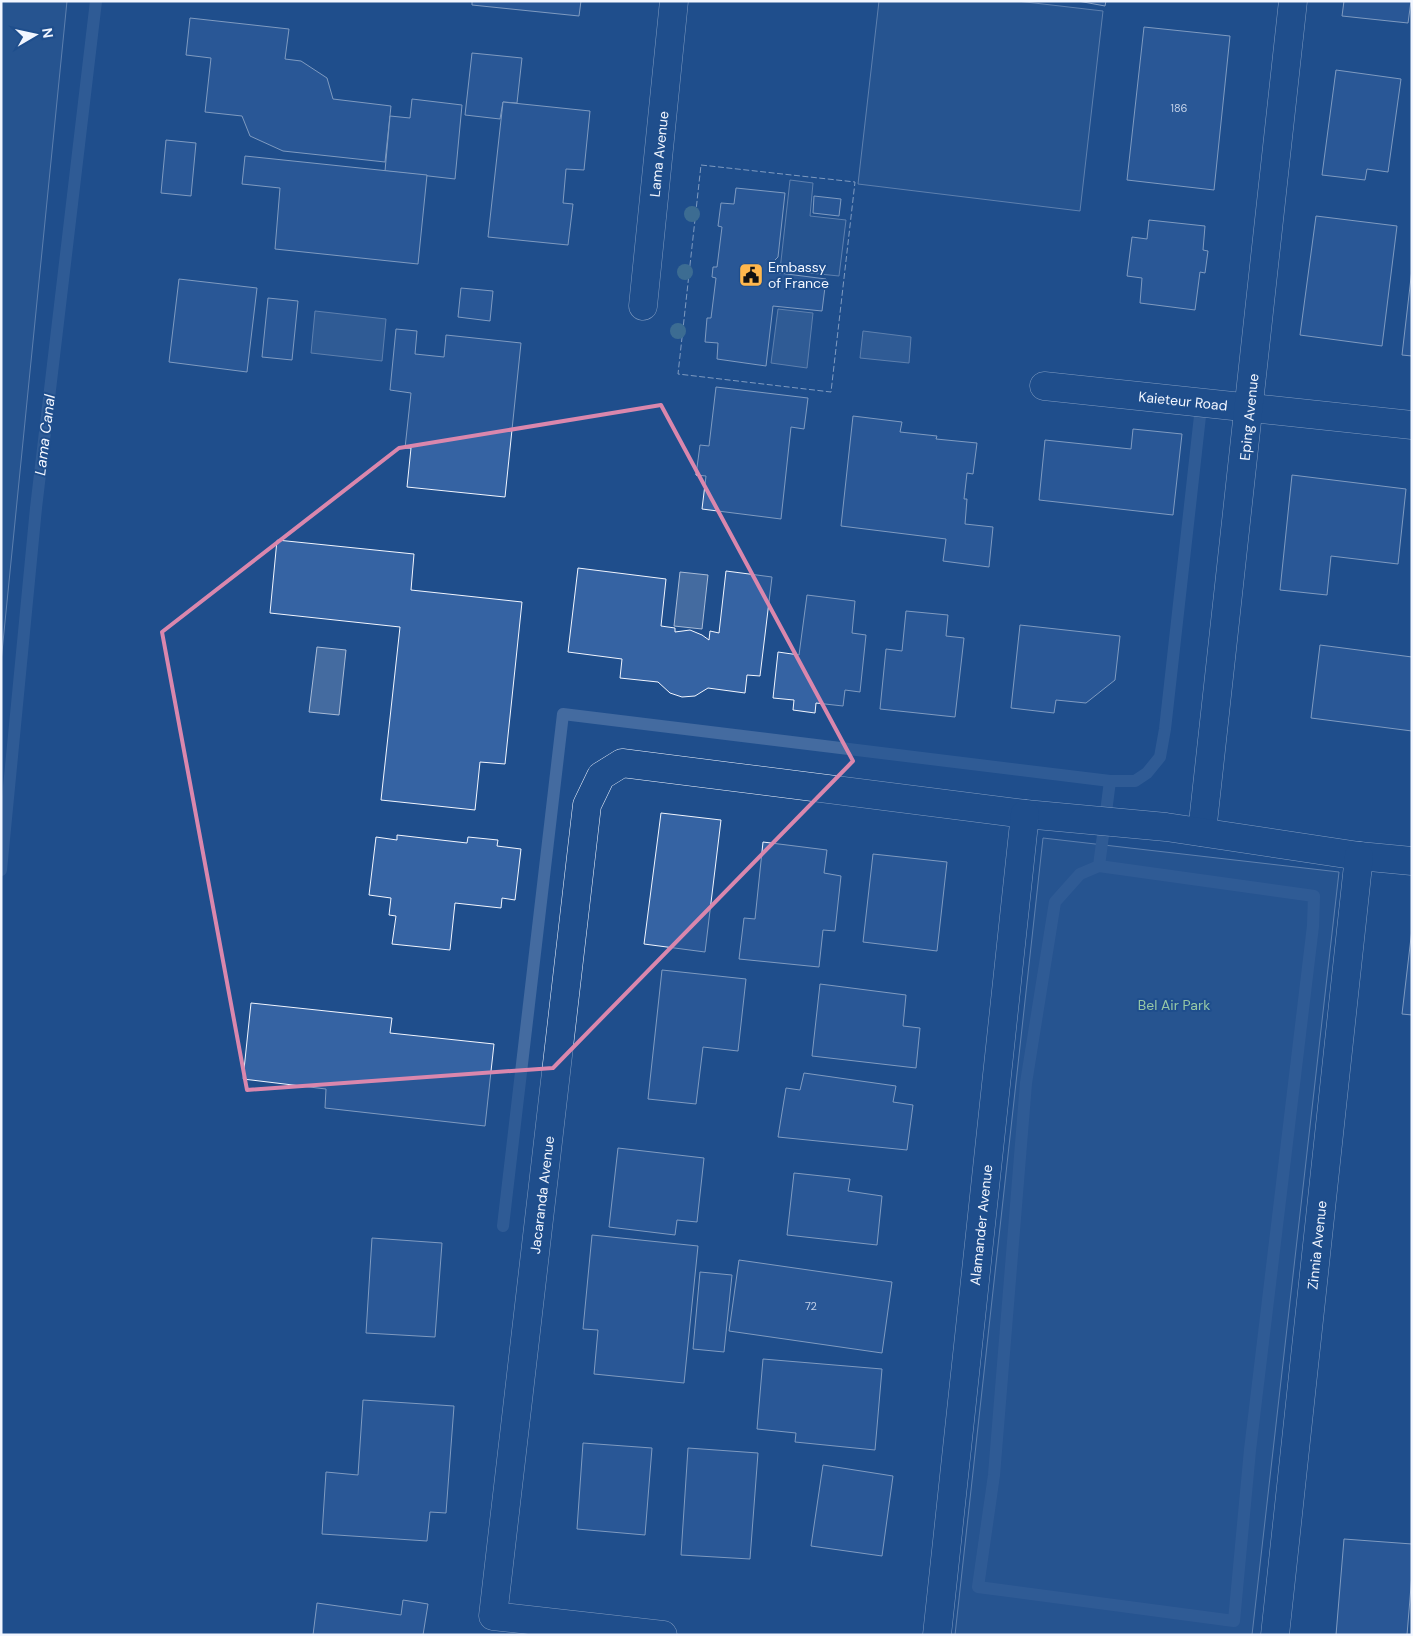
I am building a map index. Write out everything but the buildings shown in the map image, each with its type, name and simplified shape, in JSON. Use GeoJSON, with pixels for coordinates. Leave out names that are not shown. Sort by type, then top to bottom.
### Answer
{"type":"FeatureCollection","features":[{"type":"Feature","properties":{"kind":"street","name":"Lama Avenue"},"geometry":{"type":"LineString","coordinates":[[643,306],[674,1]]}},
{"type":"Feature","properties":{"kind":"street","name":"Eping Avenue"},"geometry":{"type":"LineString","coordinates":[[1202,832],[1294,1]]}},
{"type":"Feature","properties":{"kind":"street","name":"Kaieteur Road"},"geometry":{"type":"LineString","coordinates":[[1044,386],[1412,424]]}},
{"type":"Feature","properties":{"kind":"street","name":"Jacaranda Avenue"},"geometry":{"type":"LineString","coordinates":[[663,1635],[493,1616],[587,805],[601,776],[622,763],[1025,814]]}},
{"type":"Feature","properties":{"kind":"street"},"geometry":{"type":"LineString","coordinates":[[1025,814],[1166,827],[1359,856],[1412,861]]}},
{"type":"Feature","properties":{"kind":"street","name":"Alamander Avenue"},"geometry":{"type":"LineString","coordinates":[[937,1635],[1025,814]]}},
{"type":"Feature","properties":{"kind":"street","name":"Zinnia Avenue"},"geometry":{"type":"LineString","coordinates":[[1275,1635],[1359,856]]}},
{"type":"Feature","properties":{"kind":"highlighted area"},"geometry":{"type":"Polygon","coordinates":[[[661,405],[853,761],[553,1068],[247,1090],[162,632],[399,448],[661,405]]]}},
{"type":"Feature","properties":{"kind":"shaded area"},"geometry":{"type":"Polygon","coordinates":[[[1,1],[67,1],[1,662],[1,1]]]}},
{"type":"Feature","properties":{"kind":"shaded area"},"geometry":{"type":"Polygon","coordinates":[[[879,1],[1017,1],[1103,11],[1080,211],[858,184],[879,1]]]}},
{"type":"Feature","properties":{"kind":"shaded area"},"geometry":{"type":"Polygon","coordinates":[[[790,180],[813,183],[810,216],[846,220],[839,276],[780,270],[790,180]]]}},
{"type":"Feature","properties":{"kind":"shaded area"},"geometry":{"type":"Polygon","coordinates":[[[778,309],[813,313],[807,368],[771,363],[778,309]]]}},
{"type":"Feature","properties":{"kind":"shaded area"},"geometry":{"type":"Polygon","coordinates":[[[315,311],[386,319],[382,361],[311,353],[315,311]]]}},
{"type":"Feature","properties":{"kind":"shaded area"},"geometry":{"type":"Polygon","coordinates":[[[863,331],[911,337],[909,363],[860,358],[863,331]]]}},
{"type":"Feature","properties":{"kind":"shaded area"},"geometry":{"type":"Polygon","coordinates":[[[680,572],[708,575],[702,629],[674,626],[680,572]]]}},
{"type":"Feature","properties":{"kind":"shaded area"},"geometry":{"type":"Polygon","coordinates":[[[317,647],[346,650],[339,715],[309,712],[317,647]]]}},
{"type":"Feature","properties":{"kind":"shaded area","name":"Bel Air Park"},"geometry":{"type":"Polygon","coordinates":[[[1043,838],[1339,872],[1252,1635],[955,1635],[1043,838]]]}},
{"type":"Feature","properties":{"kind":"waterway","name":"Lama Canal"},"geometry":{"type":"LineString","coordinates":[[1,870],[36,508],[96,1]]}},
{"type":"Feature","properties":{"kind":"waterway"},"geometry":{"type":"LineString","coordinates":[[1099,866],[1080,874],[1055,902],[1026,1083],[994,1475],[978,1587],[1234,1621],[1250,1450],[1313,926],[1314,896],[1099,866],[1110,781],[1135,781],[1147,773],[1160,757],[1165,729],[1200,416]]}},
{"type":"Feature","properties":{"kind":"waterway"},"geometry":{"type":"LineString","coordinates":[[503,1226],[563,714],[1110,781]]}},
{"type":"Feature","properties":{"kind":"fence"},"geometry":{"type":"LineString","coordinates":[[701,165],[855,182],[831,392],[678,374],[701,165]]}},
{"type":"Feature","properties":{"kind":"place","name":"Embassy of France"},"geometry":{"type":"Point","coordinates":[751,275]}}]}
